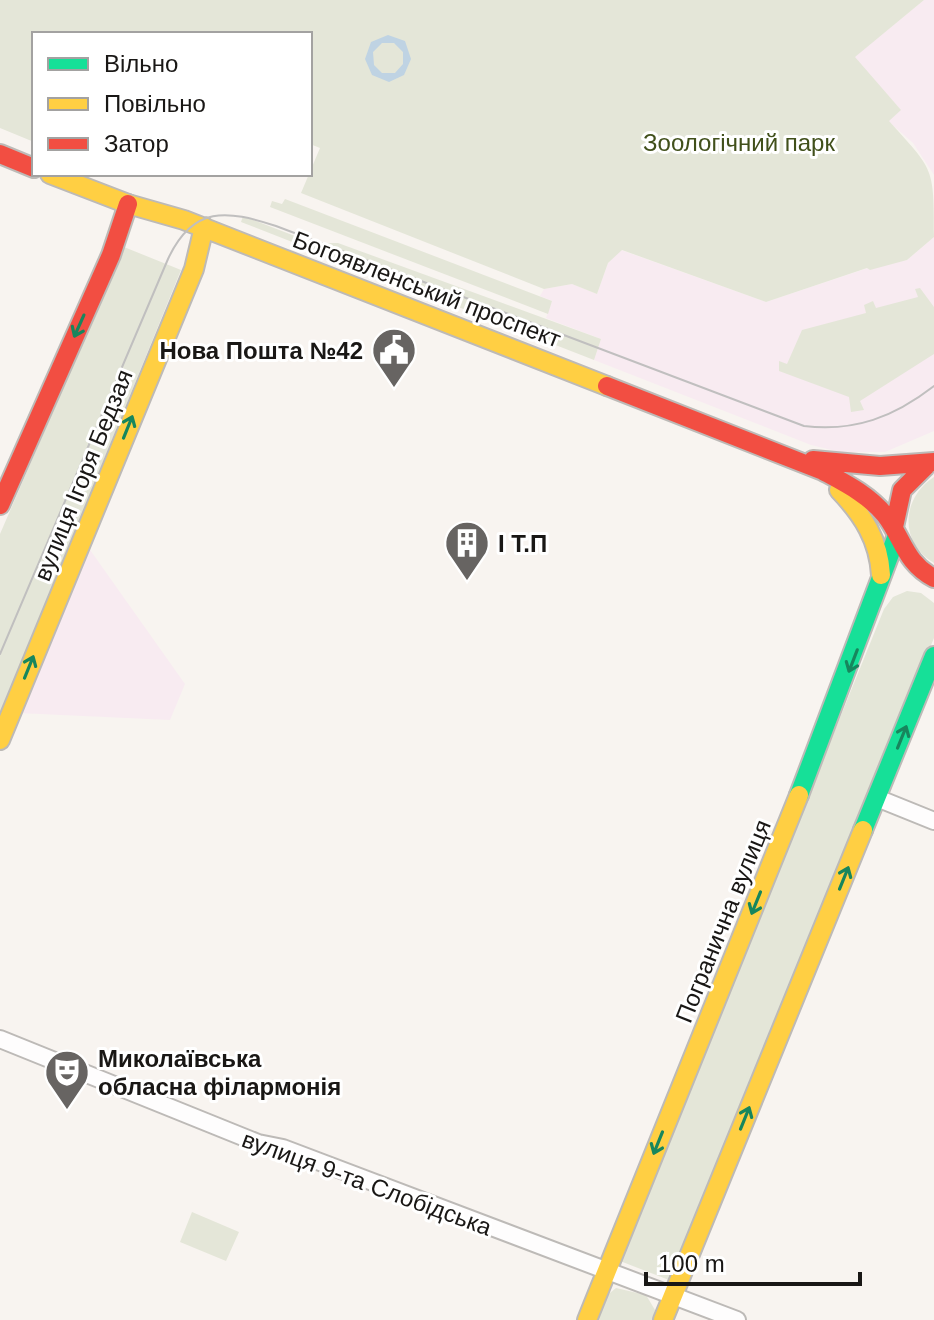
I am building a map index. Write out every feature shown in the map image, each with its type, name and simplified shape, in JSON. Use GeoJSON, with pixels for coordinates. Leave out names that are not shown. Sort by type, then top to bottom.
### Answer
{"type":"FeatureCollection","features":[{"type":"Feature","properties":{"kind":"main road"},"geometry":{"type":"LineString","coordinates":[[0,154],[32,167]]}},
{"type":"Feature","properties":{"kind":"main road","name":"Богоявленський проспект"},"geometry":{"type":"LineString","coordinates":[[55,176],[128,204],[204,227],[804,462],[859,492],[895,533],[913,566],[934,578]]}},
{"type":"Feature","properties":{"kind":"main road"},"geometry":{"type":"LineString","coordinates":[[0,505],[7,471],[111,255],[128,204]]}},
{"type":"Feature","properties":{"kind":"main road","name":"вулиця Ігоря Бедзая"},"geometry":{"type":"LineString","coordinates":[[0,740],[194,269],[204,227]]}},
{"type":"Feature","properties":{"kind":"main road","name":"Богоявленський проспект"},"geometry":{"type":"LineString","coordinates":[[784,454],[856,465],[931,463]]}},
{"type":"Feature","properties":{"kind":"main road"},"geometry":{"type":"LineString","coordinates":[[804,462],[839,490],[868,524],[879,555],[881,588]]}},
{"type":"Feature","properties":{"kind":"main road","name":"Погранична вулиця"},"geometry":{"type":"LineString","coordinates":[[587,1320],[881,588],[895,533],[895,505],[904,486],[931,463]]}},
{"type":"Feature","properties":{"kind":"main road"},"geometry":{"type":"LineString","coordinates":[[663,1320],[934,656]]}},
{"type":"Feature","properties":{"kind":"street"},"geometry":{"type":"LineString","coordinates":[[877,798],[934,821]]}},
{"type":"Feature","properties":{"kind":"street","name":"вулиця 9-та Слобідська"},"geometry":{"type":"LineString","coordinates":[[0,1039],[258,1143],[283,1148],[606,1272],[622,1273],[737,1320]]}},
{"type":"Feature","properties":{"kind":"shaded area"},"geometry":{"type":"Polygon","coordinates":[[[924,0],[934,0],[934,175],[913,143],[888,121],[900,109],[854,57],[924,0]]]}},
{"type":"Feature","properties":{"kind":"shaded area"},"geometry":{"type":"Polygon","coordinates":[[[934,237],[934,431],[885,452],[840,452],[811,445],[594,360],[601,339],[546,318],[552,301],[540,296],[544,289],[572,284],[597,294],[608,263],[621,250],[766,302],[868,268],[907,260],[934,237]]]}},
{"type":"Feature","properties":{"kind":"shaded area"},"geometry":{"type":"Polygon","coordinates":[[[88,547],[185,684],[170,720],[18,713],[88,547]]]}},
{"type":"Feature","properties":{"kind":"green space","name":"Зоологічний парк"},"geometry":{"type":"Polygon","coordinates":[[[0,0],[924,0],[855,57],[901,110],[889,121],[915,150],[928,171],[932,182],[934,237],[907,260],[870,270],[867,268],[766,302],[622,250],[608,263],[597,294],[572,284],[544,289],[301,193],[308,176],[312,176],[312,167],[320,148],[312,145],[312,32],[32,32],[32,141],[0,128],[0,0]]]}},
{"type":"Feature","properties":{"kind":"green space"},"geometry":{"type":"Polygon","coordinates":[[[285,199],[552,301],[548,314],[270,207],[272,201],[282,204],[285,199]]]}},
{"type":"Feature","properties":{"kind":"green space"},"geometry":{"type":"Polygon","coordinates":[[[243,216],[313,243],[338,243],[601,339],[594,360],[241,222],[243,216]]]}},
{"type":"Feature","properties":{"kind":"green space"},"geometry":{"type":"Polygon","coordinates":[[[124,247],[181,270],[0,715],[0,534],[124,247]]]}},
{"type":"Feature","properties":{"kind":"green space"},"geometry":{"type":"Polygon","coordinates":[[[920,288],[934,307],[934,354],[860,401],[864,410],[851,412],[849,397],[779,371],[779,361],[787,364],[802,330],[866,313],[864,305],[873,301],[876,308],[918,297],[915,289],[920,288]]]}},
{"type":"Feature","properties":{"kind":"green space"},"geometry":{"type":"Polygon","coordinates":[[[934,477],[934,563],[915,544],[908,520],[915,496],[934,477]]]}},
{"type":"Feature","properties":{"kind":"green space"},"geometry":{"type":"Polygon","coordinates":[[[907,591],[921,593],[934,603],[934,638],[669,1280],[620,1261],[884,609],[893,597],[907,591]]]}},
{"type":"Feature","properties":{"kind":"green space"},"geometry":{"type":"Polygon","coordinates":[[[192,1212],[239,1232],[226,1261],[180,1242],[192,1212]]]}},
{"type":"Feature","properties":{"kind":"green space"},"geometry":{"type":"Polygon","coordinates":[[[616,1288],[646,1295],[655,1310],[653,1320],[595,1320],[605,1297],[616,1288]]]}},
{"type":"Feature","properties":{"kind":"water"},"geometry":{"type":"Polygon","coordinates":[[[388,35],[405,41],[411,59],[404,75],[389,82],[372,75],[365,59],[371,42],[388,35]],[[382,43],[373,52],[374,65],[382,73],[395,73],[403,64],[403,52],[394,43],[382,43]]]}},
{"type":"Feature","properties":{"kind":"tram line"},"geometry":{"type":"LineString","coordinates":[[0,654],[168,259],[189,229],[213,216],[242,217],[276,226],[804,426],[840,427],[873,420],[904,406],[934,386]]}},
{"type":"Feature","properties":{"kind":"traffic: fast"},"geometry":{"type":"LineString","coordinates":[[799,795],[896,538]]}},
{"type":"Feature","properties":{"kind":"traffic: fast"},"geometry":{"type":"LineString","coordinates":[[863,830],[934,656]]}},
{"type":"Feature","properties":{"kind":"traffic: slow"},"geometry":{"type":"LineString","coordinates":[[55,176],[128,204],[184,220],[607,386]]}},
{"type":"Feature","properties":{"kind":"traffic: slow"},"geometry":{"type":"LineString","coordinates":[[0,740],[194,269],[204,227]]}},
{"type":"Feature","properties":{"kind":"traffic: slow"},"geometry":{"type":"LineString","coordinates":[[839,490],[873,539],[881,575]]}},
{"type":"Feature","properties":{"kind":"traffic: slow"},"geometry":{"type":"LineString","coordinates":[[587,1320],[799,795]]}},
{"type":"Feature","properties":{"kind":"traffic: slow"},"geometry":{"type":"LineString","coordinates":[[663,1320],[863,830]]}},
{"type":"Feature","properties":{"kind":"traffic: jam"},"geometry":{"type":"LineString","coordinates":[[0,154],[32,167]]}},
{"type":"Feature","properties":{"kind":"traffic: jam"},"geometry":{"type":"LineString","coordinates":[[0,505],[111,255],[128,204]]}},
{"type":"Feature","properties":{"kind":"traffic: jam"},"geometry":{"type":"LineString","coordinates":[[607,386],[823,471],[848,485],[879,508],[910,558],[934,578]]}},
{"type":"Feature","properties":{"kind":"traffic: jam"},"geometry":{"type":"LineString","coordinates":[[813,460],[880,466],[934,462]]}},
{"type":"Feature","properties":{"kind":"traffic: jam"},"geometry":{"type":"LineString","coordinates":[[894,527],[902,490],[928,464]]}},
{"type":"Feature","properties":{"kind":"place","name":"Нова Пошта №42"},"geometry":{"type":"Point","coordinates":[394,389]}},
{"type":"Feature","properties":{"kind":"place","name":"І Т.П"},"geometry":{"type":"Point","coordinates":[467,582]}},
{"type":"Feature","properties":{"kind":"place","name":"Миколаївська обласна філармонія"},"geometry":{"type":"Point","coordinates":[67,1111]}}]}
